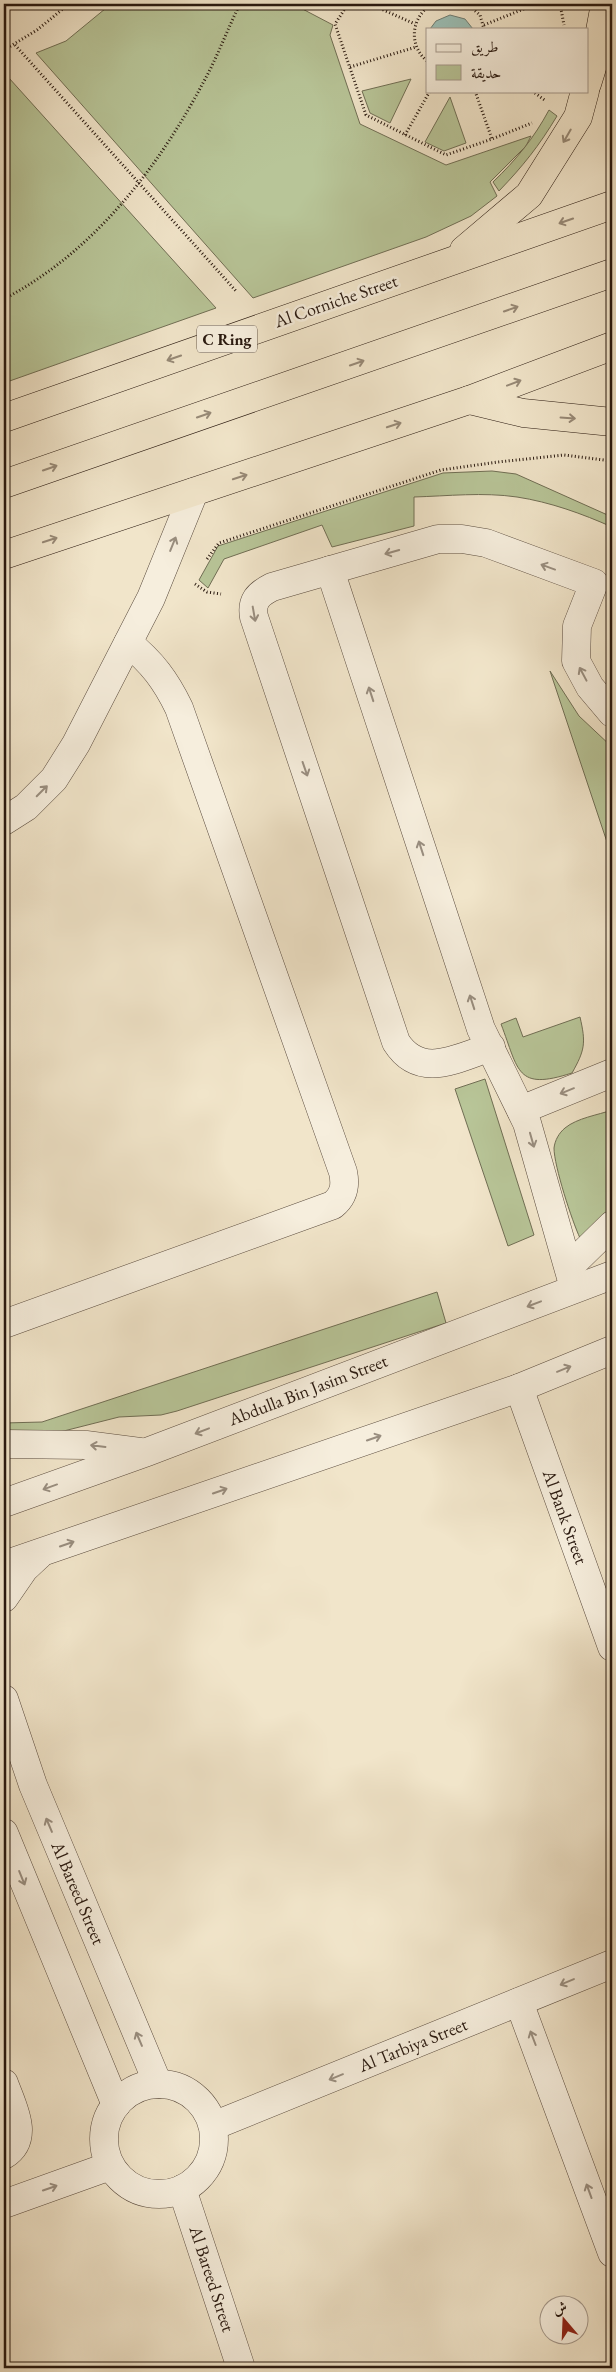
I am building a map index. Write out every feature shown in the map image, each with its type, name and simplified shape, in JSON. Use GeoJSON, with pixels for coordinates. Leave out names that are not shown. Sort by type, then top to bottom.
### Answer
{"type":"FeatureCollection","features":[{"type":"Feature","properties":{"kind":"highway"},"geometry":{"type":"LineString","coordinates":[[588,81],[595,58],[605,4]]}},
{"type":"Feature","properties":{"kind":"highway"},"geometry":{"type":"LineString","coordinates":[[451,260],[529,195],[578,117],[585,92]]}},
{"type":"Feature","properties":{"kind":"highway","name":"Al Corniche Street"},"geometry":{"type":"LineString","coordinates":[[4,418],[612,205]]}},
{"type":"Feature","properties":{"kind":"highway"},"geometry":{"type":"LineString","coordinates":[[4,484],[612,273]]}},
{"type":"Feature","properties":{"kind":"highway"},"geometry":{"type":"LineString","coordinates":[[4,555],[469,400],[612,346]]}},
{"type":"Feature","properties":{"kind":"highway"},"geometry":{"type":"LineString","coordinates":[[469,400],[523,413],[612,422]]}},
{"type":"Feature","properties":{"kind":"street"},"geometry":{"type":"LineString","coordinates":[[4,821],[26,807],[54,779],[76,744],[151,598],[194,492]]}},
{"type":"Feature","properties":{"kind":"street"},"geometry":{"type":"LineString","coordinates":[[491,1048],[430,1065],[419,1063],[402,1052],[393,1033],[254,617],[252,608],[255,598],[263,591],[438,539],[462,539],[486,543],[594,583],[577,626],[576,661],[590,687],[612,713]]}},
{"type":"Feature","properties":{"kind":"street"},"geometry":{"type":"LineString","coordinates":[[330,570],[481,1029],[527,1124],[572,1278]]}},
{"type":"Feature","properties":{"kind":"street"},"geometry":{"type":"LineString","coordinates":[[4,1324],[333,1205],[340,1199],[344,1191],[343,1172],[179,708],[166,681],[148,658],[128,643]]}},
{"type":"Feature","properties":{"kind":"street"},"geometry":{"type":"LineString","coordinates":[[521,1110],[612,1073]]}},
{"type":"Feature","properties":{"kind":"street"},"geometry":{"type":"LineString","coordinates":[[572,1278],[612,1224]]}},
{"type":"Feature","properties":{"kind":"street","name":"Abdulla Bin Jasim Street"},"geometry":{"type":"LineString","coordinates":[[4,1503],[147,1452],[572,1278],[612,1275]]}},
{"type":"Feature","properties":{"kind":"street"},"geometry":{"type":"LineString","coordinates":[[4,1565],[519,1388],[612,1350]]}},
{"type":"Feature","properties":{"kind":"street","name":"Al Bank Street"},"geometry":{"type":"LineString","coordinates":[[519,1388],[612,1645]]}},
{"type":"Feature","properties":{"kind":"street"},"geometry":{"type":"LineString","coordinates":[[4,1444],[86,1445],[147,1452]]}},
{"type":"Feature","properties":{"kind":"street"},"geometry":{"type":"LineString","coordinates":[[4,1598],[24,1569],[40,1553]]}},
{"type":"Feature","properties":{"kind":"street","name":"Al Bareed Street"},"geometry":{"type":"LineString","coordinates":[[4,1699],[33,1785],[158,2084]]}},
{"type":"Feature","properties":{"kind":"street"},"geometry":{"type":"LineString","coordinates":[[4,1833],[116,2105]]}},
{"type":"Feature","properties":{"kind":"street","name":"Al Tarbiya Street"},"geometry":{"type":"LineString","coordinates":[[213,2126],[612,1964]]}},
{"type":"Feature","properties":{"kind":"street"},"geometry":{"type":"LineString","coordinates":[[519,2002],[612,2253]]}},
{"type":"Feature","properties":{"kind":"street"},"geometry":{"type":"LineString","coordinates":[[4,2083],[19,2129],[18,2140],[13,2148],[4,2155]]}},
{"type":"Feature","properties":{"kind":"street"},"geometry":{"type":"LineString","coordinates":[[158,2084],[176,2087],[193,2095],[205,2109],[213,2126],[214,2146],[209,2164],[198,2179],[182,2189],[166,2194],[150,2194],[134,2189],[120,2179],[110,2166],[104,2151],[104,2134],[107,2119],[116,2105],[134,2090],[158,2084]]}},
{"type":"Feature","properties":{"kind":"street"},"geometry":{"type":"LineString","coordinates":[[4,2204],[110,2166]]}},
{"type":"Feature","properties":{"kind":"street","name":"Al Bareed Street"},"geometry":{"type":"LineString","coordinates":[[182,2189],[241,2368]]}},
{"type":"Feature","properties":{"kind":"path"},"geometry":{"type":"LineString","coordinates":[[4,50],[51,20],[69,4]]}},
{"type":"Feature","properties":{"kind":"path"},"geometry":{"type":"LineString","coordinates":[[4,299],[26,288],[88,240],[139,182],[172,136],[204,83],[240,4]]}},
{"type":"Feature","properties":{"kind":"path"},"geometry":{"type":"LineString","coordinates":[[348,4],[334,24],[366,115],[446,154],[492,139],[539,120]]}},
{"type":"Feature","properties":{"kind":"path"},"geometry":{"type":"LineString","coordinates":[[370,4],[415,24]]}},
{"type":"Feature","properties":{"kind":"path"},"geometry":{"type":"LineString","coordinates":[[426,60],[416,47],[414,36],[415,24],[420,14],[432,4]]}},
{"type":"Feature","properties":{"kind":"path"},"geometry":{"type":"LineString","coordinates":[[468,4],[480,15],[484,27],[536,4]]}},
{"type":"Feature","properties":{"kind":"path"},"geometry":{"type":"LineString","coordinates":[[560,4],[564,28]]}},
{"type":"Feature","properties":{"kind":"path"},"geometry":{"type":"LineString","coordinates":[[15,44],[236,291]]}},
{"type":"Feature","properties":{"kind":"path"},"geometry":{"type":"LineString","coordinates":[[350,67],[416,47]]}},
{"type":"Feature","properties":{"kind":"path"},"geometry":{"type":"LineString","coordinates":[[405,134],[429,92]]}},
{"type":"Feature","properties":{"kind":"path"},"geometry":{"type":"LineString","coordinates":[[475,92],[492,139]]}},
{"type":"Feature","properties":{"kind":"path"},"geometry":{"type":"LineString","coordinates":[[550,104],[552,98]]}},
{"type":"Feature","properties":{"kind":"path"},"geometry":{"type":"LineString","coordinates":[[166,562],[207,559],[219,543],[441,470],[564,455],[612,461]]}},
{"type":"Feature","properties":{"kind":"path"},"geometry":{"type":"LineString","coordinates":[[195,584],[207,592]]}},
{"type":"Feature","properties":{"kind":"green space"},"geometry":{"type":"Polygon","coordinates":[[[111,4],[293,4],[333,25],[330,35],[360,124],[446,165],[531,136],[526,146],[490,182],[497,196],[471,216],[426,237],[253,298],[36,53],[66,41],[111,4]]]}},
{"type":"Feature","properties":{"kind":"green space"},"geometry":{"type":"Polygon","coordinates":[[[9,78],[216,308],[4,383],[4,81],[9,78]]]}},
{"type":"Feature","properties":{"kind":"green space"},"geometry":{"type":"Polygon","coordinates":[[[411,79],[390,123],[370,113],[362,91],[411,79]]]}},
{"type":"Feature","properties":{"kind":"green space"},"geometry":{"type":"Polygon","coordinates":[[[450,97],[466,143],[444,151],[425,142],[450,97]]]}},
{"type":"Feature","properties":{"kind":"green space"},"geometry":{"type":"Polygon","coordinates":[[[549,110],[557,116],[544,137],[516,173],[499,191],[493,182],[524,148],[549,110]]]}},
{"type":"Feature","properties":{"kind":"green space"},"geometry":{"type":"Polygon","coordinates":[[[492,471],[516,474],[612,517],[612,527],[566,509],[517,497],[478,495],[414,497],[414,526],[332,547],[322,525],[224,559],[208,588],[199,580],[218,546],[443,473],[492,471]]]}},
{"type":"Feature","properties":{"kind":"green space"},"geometry":{"type":"Polygon","coordinates":[[[550,671],[579,716],[612,747],[612,857],[550,671]]]}},
{"type":"Feature","properties":{"kind":"green space"},"geometry":{"type":"Polygon","coordinates":[[[580,1017],[584,1040],[580,1058],[572,1073],[540,1080],[530,1078],[522,1073],[512,1054],[501,1024],[516,1018],[523,1037],[580,1017]]]}},
{"type":"Feature","properties":{"kind":"green space"},"geometry":{"type":"Polygon","coordinates":[[[485,1079],[534,1235],[508,1246],[455,1089],[485,1079]]]}},
{"type":"Feature","properties":{"kind":"green space"},"geometry":{"type":"Polygon","coordinates":[[[612,1110],[612,1218],[580,1238],[560,1180],[554,1148],[556,1139],[563,1130],[581,1119],[612,1110]]]}},
{"type":"Feature","properties":{"kind":"green space"},"geometry":{"type":"Polygon","coordinates":[[[437,1292],[446,1323],[177,1411],[161,1415],[119,1417],[44,1436],[4,1442],[4,1423],[42,1422],[437,1292]]]}},
{"type":"Feature","properties":{"kind":"water"},"geometry":{"type":"Polygon","coordinates":[[[450,15],[465,19],[472,28],[431,28],[436,21],[450,15]]]}}]}
